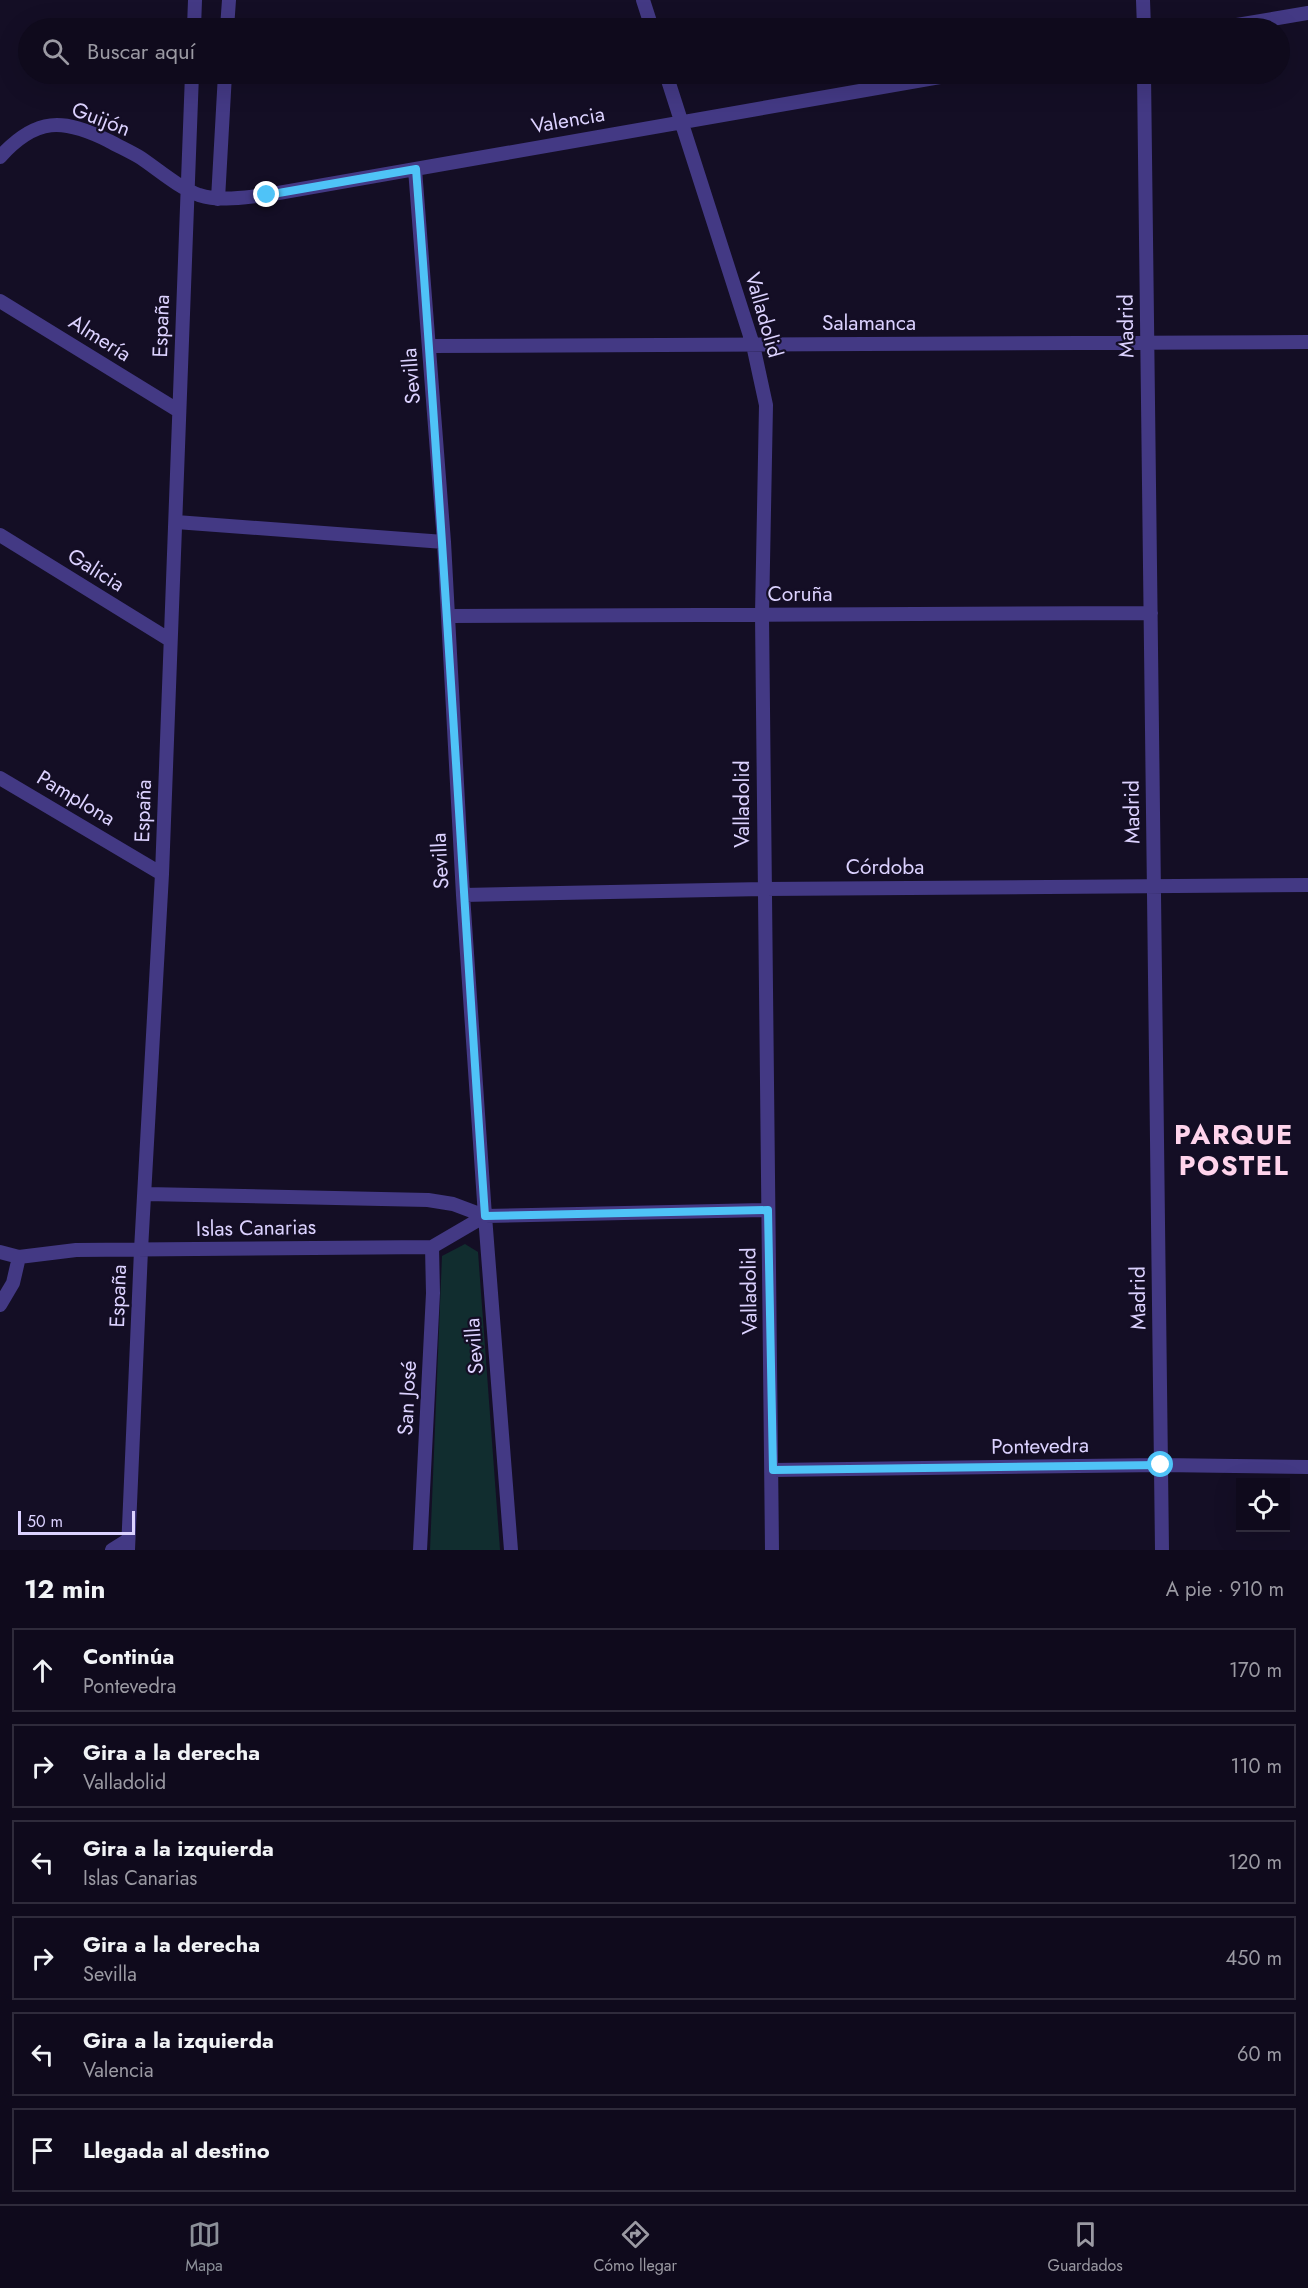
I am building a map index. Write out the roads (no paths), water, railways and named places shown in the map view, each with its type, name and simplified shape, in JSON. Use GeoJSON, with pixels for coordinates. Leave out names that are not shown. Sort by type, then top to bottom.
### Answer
{"type":"FeatureCollection","features":[{"type":"Feature","properties":{"kind":"street"},"geometry":{"type":"LineString","coordinates":[[194,18],[195,0]]}},
{"type":"Feature","properties":{"kind":"street"},"geometry":{"type":"LineString","coordinates":[[228,18],[229,0]]}},
{"type":"Feature","properties":{"kind":"street"},"geometry":{"type":"LineString","coordinates":[[643,0],[649,18]]}},
{"type":"Feature","properties":{"kind":"street"},"geometry":{"type":"LineString","coordinates":[[1143,0],[1144,18]]}},
{"type":"Feature","properties":{"kind":"street"},"geometry":{"type":"LineString","coordinates":[[1278,18],[1308,13]]}},
{"type":"Feature","properties":{"kind":"street","name":"España"},"geometry":{"type":"LineString","coordinates":[[128,1545],[141,1250],[146,1194],[162,874],[192,84]]}},
{"type":"Feature","properties":{"kind":"street"},"geometry":{"type":"LineString","coordinates":[[218,199],[224,84]]}},
{"type":"Feature","properties":{"kind":"street","name":"Valladolid"},"geometry":{"type":"LineString","coordinates":[[669,84],[753,345],[766,405],[762,615],[773,1470],[772,1550]]}},
{"type":"Feature","properties":{"kind":"street","name":"Valencia"},"geometry":{"type":"LineString","coordinates":[[187,190],[218,199],[267,195],[681,120],[897,84]]}},
{"type":"Feature","properties":{"kind":"street","name":"Madrid"},"geometry":{"type":"LineString","coordinates":[[1144,84],[1162,1550]]}},
{"type":"Feature","properties":{"kind":"street","name":"Guijón"},"geometry":{"type":"LineString","coordinates":[[0,157],[31,129],[56,124],[92,133],[138,156],[187,190]]}},
{"type":"Feature","properties":{"kind":"street","name":"Sevilla"},"geometry":{"type":"LineString","coordinates":[[416,169],[444,542],[463,895],[485,1216],[511,1550]]}},
{"type":"Feature","properties":{"kind":"street","name":"Almería"},"geometry":{"type":"LineString","coordinates":[[0,301],[179,411]]}},
{"type":"Feature","properties":{"kind":"street","name":"Salamanca"},"geometry":{"type":"LineString","coordinates":[[430,346],[1308,342]]}},
{"type":"Feature","properties":{"kind":"street"},"geometry":{"type":"LineString","coordinates":[[176,522],[444,542]]}},
{"type":"Feature","properties":{"kind":"street","name":"Galicia"},"geometry":{"type":"LineString","coordinates":[[0,535],[170,640]]}},
{"type":"Feature","properties":{"kind":"street","name":"Coruña"},"geometry":{"type":"LineString","coordinates":[[448,616],[1151,613]]}},
{"type":"Feature","properties":{"kind":"street","name":"Pamplona"},"geometry":{"type":"LineString","coordinates":[[0,778],[162,874]]}},
{"type":"Feature","properties":{"kind":"street","name":"Córdoba"},"geometry":{"type":"LineString","coordinates":[[463,895],[764,889],[1308,885]]}},
{"type":"Feature","properties":{"kind":"street","name":"Islas Canarias"},"geometry":{"type":"LineString","coordinates":[[146,1194],[428,1200],[453,1204],[485,1216],[768,1210]]}},
{"type":"Feature","properties":{"kind":"street","name":"Islas Canarias"},"geometry":{"type":"LineString","coordinates":[[19,1257],[76,1250],[432,1247],[485,1216]]}},
{"type":"Feature","properties":{"kind":"street","name":"San José"},"geometry":{"type":"LineString","coordinates":[[420,1550],[433,1293],[432,1247]]}},
{"type":"Feature","properties":{"kind":"street"},"geometry":{"type":"LineString","coordinates":[[0,1252],[19,1257],[14,1283],[0,1305]]}},
{"type":"Feature","properties":{"kind":"street","name":"Pontevedra"},"geometry":{"type":"LineString","coordinates":[[773,1470],[1161,1465],[1308,1467]]}},
{"type":"Feature","properties":{"kind":"street"},"geometry":{"type":"LineString","coordinates":[[112,1550],[128,1545]]}},
{"type":"Feature","properties":{"kind":"district","name":"PARQUE POSTEL"},"geometry":{"type":"Point","coordinates":[1234,1150]}}]}
